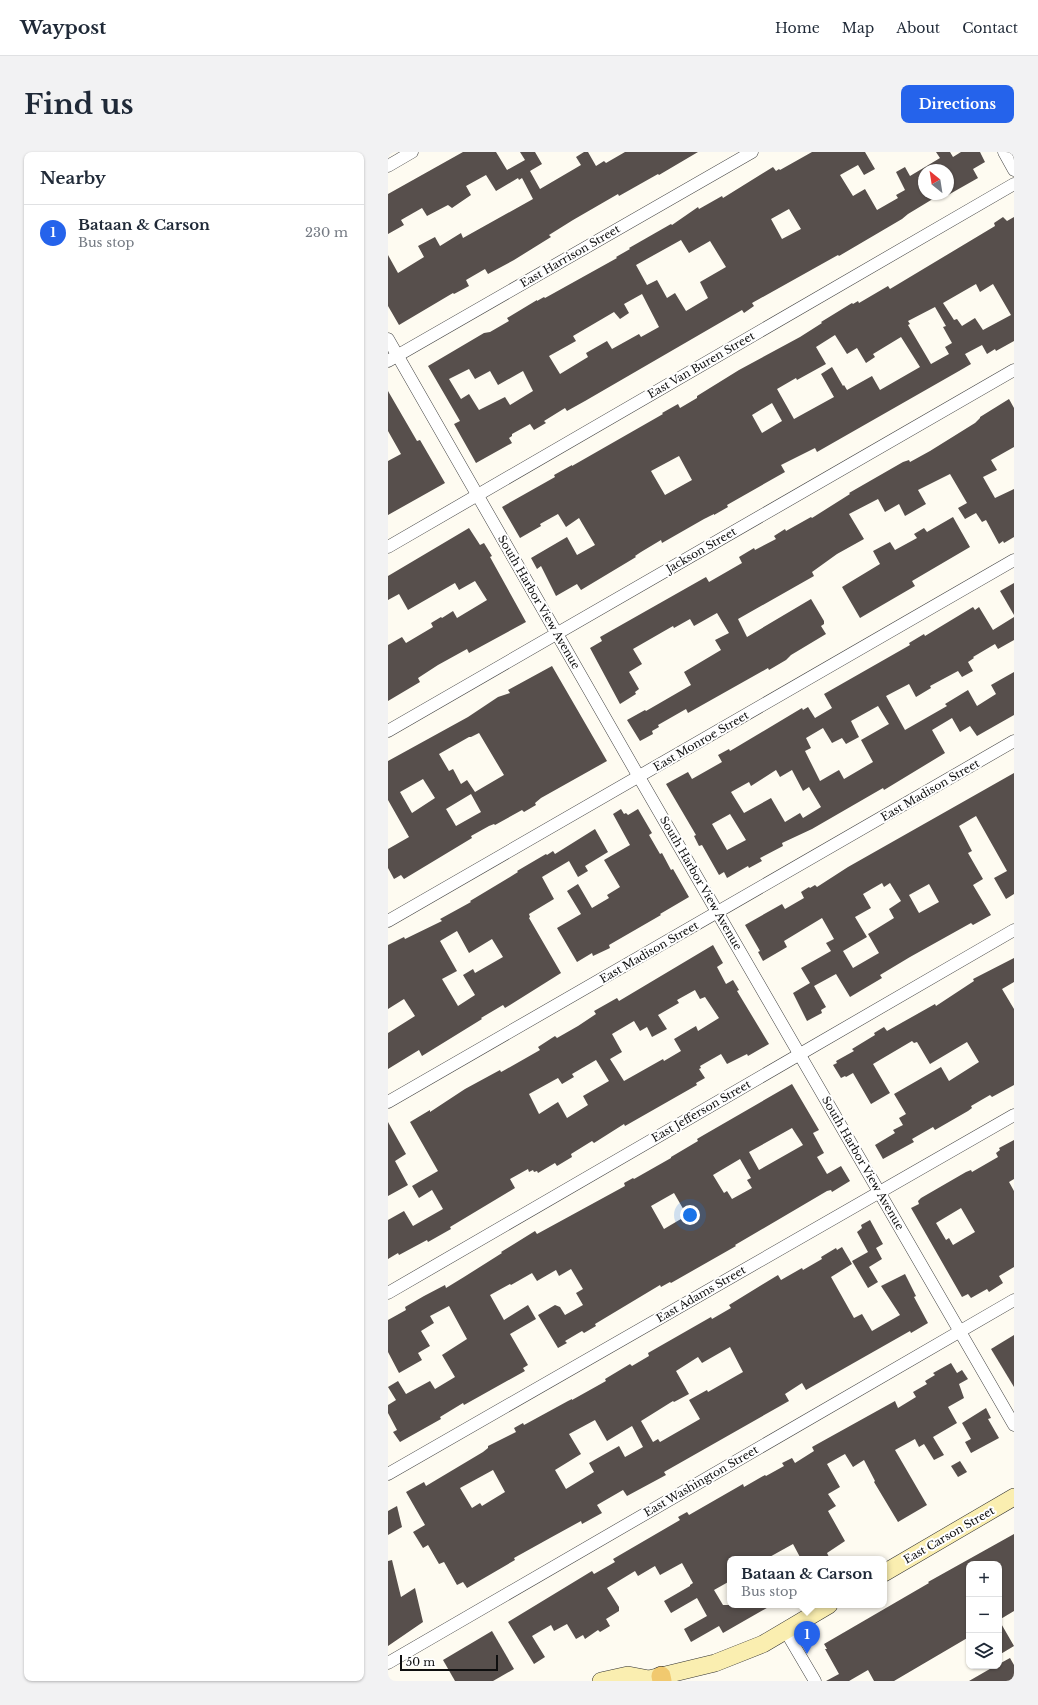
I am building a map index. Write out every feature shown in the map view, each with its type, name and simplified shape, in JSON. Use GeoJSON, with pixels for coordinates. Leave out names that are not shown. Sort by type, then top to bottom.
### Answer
{"type":"FeatureCollection","features":[{"type":"Feature","properties":{"kind":"main road","name":"East Carson Street"},"geometry":{"type":"LineString","coordinates":[[887,1571],[1014,1497]]}},
{"type":"Feature","properties":{"kind":"main road"},"geometry":{"type":"LineString","coordinates":[[601,1681],[628,1675],[655,1679],[715,1663],[763,1644],[824,1608]]}},
{"type":"Feature","properties":{"kind":"street"},"geometry":{"type":"LineString","coordinates":[[388,166],[412,152]]}},
{"type":"Feature","properties":{"kind":"street","name":"East Harrison Street"},"geometry":{"type":"LineString","coordinates":[[393,358],[752,152]]}},
{"type":"Feature","properties":{"kind":"street"},"geometry":{"type":"LineString","coordinates":[[1004,152],[1014,170]]}},
{"type":"Feature","properties":{"kind":"street","name":"East Van Buren Street"},"geometry":{"type":"LineString","coordinates":[[388,547],[1014,184]]}},
{"type":"Feature","properties":{"kind":"street","name":"South Harbor View Avenue"},"geometry":{"type":"LineString","coordinates":[[388,339],[393,358],[478,495],[639,777],[1014,1425]]}},
{"type":"Feature","properties":{"kind":"street","name":"Jackson Street"},"geometry":{"type":"LineString","coordinates":[[388,731],[1014,370]]}},
{"type":"Feature","properties":{"kind":"street","name":"East Monroe Street"},"geometry":{"type":"LineString","coordinates":[[388,921],[1014,560]]}},
{"type":"Feature","properties":{"kind":"street","name":"East Madison Street"},"geometry":{"type":"LineString","coordinates":[[388,1102],[1014,741]]}},
{"type":"Feature","properties":{"kind":"street","name":"East Jefferson Street"},"geometry":{"type":"LineString","coordinates":[[388,1293],[1014,930]]}},
{"type":"Feature","properties":{"kind":"street","name":"East Adams Street"},"geometry":{"type":"LineString","coordinates":[[388,1474],[1014,1115]]}},
{"type":"Feature","properties":{"kind":"street","name":"East Washington Street"},"geometry":{"type":"LineString","coordinates":[[388,1663],[1014,1300]]}},
{"type":"Feature","properties":{"kind":"street"},"geometry":{"type":"LineString","coordinates":[[785,1630],[815,1681]]}},
{"type":"Feature","properties":{"kind":"building"},"geometry":{"type":"Polygon","coordinates":[[[463,152],[496,152],[507,170],[525,160],[520,152],[535,152],[542,164],[530,171],[540,189],[581,165],[576,157],[584,152],[588,152],[596,166],[604,161],[606,163],[625,152],[698,152],[659,175],[658,174],[619,196],[618,194],[573,220],[549,235],[551,237],[514,260],[488,274],[485,269],[466,280],[469,286],[454,294],[453,293],[399,325],[388,306],[388,255],[398,273],[424,257],[418,246],[435,237],[440,246],[461,233],[463,238],[533,199],[522,178],[519,180],[518,178],[496,191],[486,175],[466,186],[471,195],[452,208],[448,205],[427,216],[422,208],[401,220],[404,225],[388,234],[388,194],[463,152]]]}},
{"type":"Feature","properties":{"kind":"building"},"geometry":{"type":"Polygon","coordinates":[[[812,152],[865,152],[875,169],[864,175],[858,165],[840,175],[853,196],[865,189],[877,210],[898,198],[896,195],[905,190],[896,172],[905,167],[910,176],[918,171],[918,200],[931,200],[839,256],[838,255],[752,303],[754,306],[744,313],[742,310],[567,411],[565,408],[544,421],[546,423],[534,430],[530,424],[512,434],[509,438],[512,443],[476,463],[454,424],[460,421],[428,366],[484,333],[490,332],[509,321],[507,318],[537,300],[544,297],[545,298],[617,258],[616,257],[630,249],[629,248],[671,224],[672,225],[698,207],[699,209],[722,196],[723,198],[773,167],[776,171],[779,169],[780,170],[812,152]],[[789,209],[771,219],[782,239],[801,229],[789,209]],[[681,240],[636,265],[647,285],[657,280],[667,298],[675,293],[686,311],[708,298],[700,282],[726,267],[710,241],[689,253],[681,240]],[[642,294],[624,304],[629,313],[620,319],[614,312],[573,336],[576,341],[549,356],[560,374],[588,357],[586,353],[607,341],[612,349],[639,334],[641,337],[659,327],[642,294]],[[469,369],[449,379],[461,399],[469,394],[479,410],[505,397],[510,405],[533,391],[523,371],[498,385],[490,371],[475,379],[469,369]]]}},
{"type":"Feature","properties":{"kind":"building"},"geometry":{"type":"Polygon","coordinates":[[[936,152],[950,152],[953,157],[961,152],[980,152],[985,162],[973,169],[978,178],[954,192],[954,164],[930,164],[940,158],[936,152]]]}},
{"type":"Feature","properties":{"kind":"building"},"geometry":{"type":"Polygon","coordinates":[[[1003,217],[1007,221],[1014,217],[1014,341],[996,351],[995,349],[987,354],[982,345],[965,354],[971,364],[817,452],[815,448],[781,465],[785,472],[727,505],[728,507],[714,515],[704,519],[662,543],[661,540],[581,590],[577,584],[556,596],[541,566],[537,569],[531,558],[567,537],[577,555],[595,545],[579,518],[566,527],[558,514],[520,538],[502,507],[555,477],[554,475],[663,414],[662,413],[678,404],[680,408],[739,370],[800,337],[852,303],[853,304],[858,301],[859,303],[888,286],[890,289],[995,226],[994,223],[1003,217]],[[976,284],[943,303],[954,320],[957,319],[962,326],[975,318],[983,330],[1011,315],[993,284],[980,292],[976,284]],[[935,307],[908,321],[910,324],[908,325],[931,364],[949,354],[945,347],[952,343],[943,327],[946,326],[935,307]],[[835,335],[816,347],[826,364],[777,389],[794,419],[834,397],[821,374],[832,367],[847,390],[872,376],[880,390],[920,367],[901,337],[873,354],[875,357],[866,363],[857,348],[847,354],[835,335]],[[772,403],[752,415],[762,433],[782,421],[772,403]],[[679,456],[651,471],[665,495],[692,480],[679,456]]]}},
{"type":"Feature","properties":{"kind":"building"},"geometry":{"type":"Polygon","coordinates":[[[388,391],[417,441],[420,440],[445,483],[388,515],[388,461],[401,454],[388,431],[388,391]]]}},
{"type":"Feature","properties":{"kind":"building"},"geometry":{"type":"Polygon","coordinates":[[[1009,399],[1014,408],[1014,447],[991,460],[997,470],[983,477],[995,498],[1014,489],[1014,537],[1004,543],[1003,541],[999,544],[986,520],[982,522],[976,513],[965,519],[958,508],[967,503],[950,474],[918,490],[926,504],[905,516],[899,504],[885,512],[878,499],[849,514],[864,539],[837,554],[812,572],[814,576],[738,619],[747,637],[811,599],[824,621],[824,624],[821,626],[826,634],[769,670],[768,668],[688,713],[686,709],[658,725],[659,727],[652,731],[653,734],[640,741],[627,720],[645,710],[646,711],[691,685],[684,672],[721,650],[715,640],[729,633],[717,613],[694,626],[690,619],[674,628],[673,626],[633,649],[642,664],[629,672],[639,689],[635,692],[636,694],[620,704],[590,648],[602,641],[600,637],[706,577],[709,582],[742,563],[739,557],[754,548],[755,550],[776,539],[774,536],[785,529],[786,531],[811,517],[812,518],[850,494],[849,493],[903,462],[909,460],[910,462],[930,451],[975,423],[980,417],[1009,399]]]}},
{"type":"Feature","properties":{"kind":"building"},"geometry":{"type":"Polygon","coordinates":[[[953,517],[970,547],[912,581],[915,586],[860,618],[842,587],[880,564],[873,551],[890,542],[895,550],[917,538],[914,534],[924,528],[927,532],[953,517]]]}},
{"type":"Feature","properties":{"kind":"building"},"geometry":{"type":"Polygon","coordinates":[[[469,528],[480,545],[484,543],[492,556],[490,557],[526,622],[469,653],[467,649],[438,665],[418,678],[420,682],[388,701],[388,645],[402,637],[406,643],[433,627],[431,623],[441,617],[442,618],[453,611],[457,618],[487,600],[475,581],[459,590],[455,583],[408,610],[399,594],[388,600],[388,576],[469,528]]]}},
{"type":"Feature","properties":{"kind":"building"},"geometry":{"type":"Polygon","coordinates":[[[1014,583],[1014,615],[1000,591],[1014,583]]]}},
{"type":"Feature","properties":{"kind":"building"},"geometry":{"type":"Polygon","coordinates":[[[973,607],[975,610],[979,607],[993,630],[1014,617],[1014,640],[998,649],[995,644],[973,657],[974,658],[968,662],[973,671],[962,677],[958,671],[930,686],[931,688],[916,697],[909,684],[886,696],[905,730],[947,706],[945,704],[968,690],[977,706],[996,694],[991,685],[1014,672],[1014,715],[977,736],[970,726],[960,732],[952,718],[932,730],[945,753],[884,790],[883,788],[812,829],[782,843],[783,846],[760,858],[762,861],[749,868],[748,866],[727,878],[724,872],[719,875],[702,845],[699,846],[694,836],[696,835],[666,784],[688,772],[692,779],[722,762],[718,755],[729,749],[730,751],[802,708],[803,710],[808,707],[815,718],[832,708],[824,694],[910,645],[909,643],[924,634],[925,636],[973,607]],[[878,706],[851,721],[859,737],[846,744],[842,738],[832,743],[823,728],[806,738],[811,748],[805,751],[820,781],[839,770],[844,779],[873,762],[861,740],[889,724],[878,706]],[[776,770],[751,786],[749,782],[731,792],[744,813],[771,798],[785,822],[800,813],[803,818],[821,807],[809,787],[803,791],[792,770],[780,777],[776,770]],[[730,814],[712,824],[727,850],[746,840],[730,814]]]}},
{"type":"Feature","properties":{"kind":"building"},"geometry":{"type":"Polygon","coordinates":[[[552,666],[607,761],[541,798],[535,803],[536,805],[524,812],[522,810],[471,836],[472,838],[404,879],[401,875],[394,879],[388,868],[388,849],[409,837],[388,800],[388,761],[468,717],[498,697],[510,693],[508,690],[552,666]],[[479,733],[439,754],[449,771],[453,769],[461,784],[467,780],[475,792],[504,775],[479,733]],[[423,779],[400,792],[412,813],[435,798],[423,779]],[[471,794],[446,809],[456,826],[481,812],[471,794]]]}},
{"type":"Feature","properties":{"kind":"building"},"geometry":{"type":"Polygon","coordinates":[[[1014,773],[1014,894],[1006,899],[994,878],[1007,871],[976,816],[959,826],[972,851],[968,853],[983,879],[973,885],[991,915],[973,925],[971,923],[910,957],[880,975],[882,978],[850,997],[836,974],[814,986],[826,1007],[821,1010],[822,1013],[807,1021],[793,993],[810,983],[801,968],[831,951],[826,943],[834,939],[822,918],[784,941],[787,947],[763,961],[758,952],[760,951],[745,925],[782,904],[785,909],[804,898],[801,892],[815,885],[817,887],[848,867],[1014,773]],[[882,883],[863,894],[871,908],[855,917],[867,937],[843,951],[853,968],[879,953],[868,934],[894,918],[889,909],[901,901],[890,883],[884,887],[882,883]],[[929,884],[909,895],[919,913],[939,902],[929,884]]]}},
{"type":"Feature","properties":{"kind":"building"},"geometry":{"type":"Polygon","coordinates":[[[621,809],[624,814],[626,813],[628,815],[638,809],[652,833],[649,835],[660,854],[662,853],[671,870],[673,869],[689,897],[609,945],[610,948],[593,956],[592,953],[577,962],[557,928],[581,914],[567,891],[578,884],[592,908],[609,898],[607,895],[620,887],[604,860],[630,845],[613,814],[621,809]]]}},
{"type":"Feature","properties":{"kind":"building"},"geometry":{"type":"Polygon","coordinates":[[[595,829],[608,852],[585,866],[588,871],[578,877],[569,861],[542,877],[554,899],[529,914],[529,918],[561,973],[505,1008],[503,1005],[481,1018],[482,1019],[422,1056],[419,1050],[388,1069],[388,1033],[415,1016],[404,999],[388,1009],[388,945],[404,937],[405,939],[442,921],[440,919],[471,902],[470,901],[518,872],[517,871],[546,854],[547,855],[553,851],[555,854],[595,829]],[[457,931],[440,941],[457,971],[442,979],[458,1006],[475,995],[463,975],[473,969],[475,973],[503,957],[492,939],[469,953],[457,931]]]}},
{"type":"Feature","properties":{"kind":"building"},"geometry":{"type":"Polygon","coordinates":[[[713,945],[723,963],[717,967],[726,984],[733,980],[739,990],[737,991],[769,1044],[748,1056],[747,1054],[727,1064],[721,1054],[700,1066],[701,1068],[699,1069],[705,1078],[696,1083],[697,1085],[625,1126],[624,1124],[594,1143],[592,1141],[571,1154],[572,1157],[557,1166],[555,1163],[538,1173],[537,1171],[534,1172],[533,1170],[529,1172],[528,1169],[510,1179],[515,1188],[428,1242],[427,1240],[399,1255],[398,1253],[388,1259],[388,1220],[404,1211],[413,1226],[443,1209],[432,1190],[419,1198],[412,1186],[438,1171],[410,1122],[430,1110],[430,1112],[465,1089],[500,1070],[501,1072],[503,1071],[540,1050],[538,1047],[555,1036],[557,1038],[596,1014],[594,1011],[617,998],[619,1001],[713,945]],[[695,990],[677,1000],[679,1003],[658,1015],[667,1029],[652,1037],[647,1027],[640,1031],[634,1021],[612,1034],[622,1052],[610,1059],[624,1081],[663,1059],[664,1061],[681,1051],[674,1039],[696,1026],[698,1031],[719,1018],[705,997],[700,999],[695,990]],[[596,1060],[572,1074],[574,1077],[562,1084],[558,1078],[529,1094],[539,1114],[558,1102],[567,1118],[588,1105],[583,1096],[609,1081],[596,1060]]]}},
{"type":"Feature","properties":{"kind":"building"},"geometry":{"type":"Polygon","coordinates":[[[1014,958],[1014,982],[1002,989],[1014,1009],[1014,1085],[992,1097],[990,1095],[971,1106],[972,1108],[968,1111],[935,1130],[933,1127],[912,1139],[914,1142],[883,1159],[875,1145],[895,1133],[893,1130],[903,1125],[899,1118],[906,1114],[894,1094],[941,1067],[949,1081],[979,1062],[967,1042],[930,1064],[917,1042],[914,1043],[912,1041],[873,1064],[890,1093],[871,1104],[853,1073],[841,1078],[833,1065],[837,1063],[836,1061],[854,1051],[852,1049],[875,1035],[874,1033],[884,1027],[887,1031],[935,1004],[936,1006],[974,981],[973,979],[1014,958]]]}},
{"type":"Feature","properties":{"kind":"building"},"geometry":{"type":"Polygon","coordinates":[[[792,1084],[819,1130],[813,1133],[824,1153],[817,1157],[827,1174],[841,1166],[850,1181],[832,1192],[831,1190],[827,1191],[671,1283],[670,1282],[661,1287],[660,1285],[595,1324],[596,1326],[584,1333],[582,1331],[565,1341],[567,1343],[558,1348],[538,1315],[555,1305],[560,1307],[565,1315],[583,1305],[576,1293],[583,1289],[571,1269],[559,1276],[556,1270],[537,1281],[532,1273],[490,1295],[504,1320],[528,1305],[536,1319],[510,1334],[528,1365],[523,1368],[525,1371],[464,1405],[463,1403],[440,1417],[441,1419],[400,1442],[393,1432],[397,1430],[388,1413],[388,1405],[396,1400],[388,1387],[398,1381],[406,1394],[430,1381],[435,1389],[455,1377],[442,1355],[467,1339],[449,1306],[430,1316],[434,1323],[421,1331],[430,1346],[418,1353],[422,1360],[399,1373],[388,1352],[388,1320],[406,1310],[405,1307],[424,1296],[445,1285],[446,1288],[535,1231],[537,1234],[625,1186],[624,1183],[671,1158],[698,1141],[697,1139],[792,1084]],[[792,1128],[749,1152],[759,1170],[803,1145],[792,1128]],[[740,1159],[713,1175],[724,1193],[727,1191],[732,1199],[752,1188],[747,1180],[751,1178],[740,1159]],[[674,1193],[651,1206],[664,1229],[686,1216],[674,1193]]]}},
{"type":"Feature","properties":{"kind":"building"},"geometry":{"type":"Polygon","coordinates":[[[388,1122],[406,1154],[395,1161],[408,1185],[388,1196],[388,1122]]]}},
{"type":"Feature","properties":{"kind":"building"},"geometry":{"type":"Polygon","coordinates":[[[1014,1140],[1014,1179],[1009,1182],[1014,1191],[1014,1267],[999,1276],[1003,1283],[989,1292],[987,1289],[971,1298],[968,1294],[962,1297],[911,1208],[919,1204],[918,1201],[921,1198],[966,1172],[971,1170],[972,1172],[998,1157],[996,1153],[1000,1150],[999,1148],[1014,1140]],[[961,1208],[936,1223],[946,1240],[949,1238],[953,1245],[975,1232],[961,1208]]]}},
{"type":"Feature","properties":{"kind":"building"},"geometry":{"type":"Polygon","coordinates":[[[870,1220],[883,1244],[876,1248],[882,1259],[869,1267],[878,1282],[868,1288],[852,1261],[868,1252],[857,1232],[862,1228],[861,1225],[870,1220]]]}},
{"type":"Feature","properties":{"kind":"building"},"geometry":{"type":"Polygon","coordinates":[[[842,1247],[852,1264],[831,1277],[854,1318],[862,1314],[872,1331],[900,1315],[881,1286],[905,1274],[916,1296],[914,1297],[928,1323],[911,1333],[910,1331],[806,1390],[802,1383],[785,1394],[789,1401],[664,1472],[666,1475],[627,1496],[623,1490],[597,1505],[602,1513],[582,1524],[581,1521],[514,1558],[515,1560],[467,1588],[463,1582],[457,1585],[444,1562],[439,1564],[428,1545],[423,1548],[413,1532],[425,1525],[406,1492],[424,1482],[426,1486],[483,1452],[488,1448],[488,1446],[516,1432],[514,1428],[523,1423],[524,1425],[572,1400],[606,1381],[605,1379],[630,1364],[632,1366],[649,1356],[648,1353],[711,1317],[712,1319],[731,1308],[729,1305],[778,1275],[781,1280],[822,1259],[821,1257],[836,1248],[837,1250],[842,1247]],[[730,1347],[702,1363],[698,1357],[676,1371],[689,1394],[674,1402],[673,1401],[641,1421],[653,1442],[658,1439],[660,1442],[700,1419],[689,1400],[707,1390],[708,1392],[743,1372],[730,1347]],[[595,1420],[569,1434],[581,1454],[555,1470],[566,1489],[594,1472],[589,1463],[619,1446],[625,1457],[643,1447],[632,1426],[607,1441],[595,1420]],[[493,1470],[460,1488],[472,1508],[480,1503],[482,1506],[505,1492],[493,1470]]]}},
{"type":"Feature","properties":{"kind":"building"},"geometry":{"type":"Polygon","coordinates":[[[1014,1335],[1014,1387],[991,1349],[1014,1335]]]}},
{"type":"Feature","properties":{"kind":"building"},"geometry":{"type":"Polygon","coordinates":[[[951,1363],[957,1373],[962,1370],[968,1379],[959,1384],[964,1398],[948,1407],[957,1423],[933,1437],[944,1455],[934,1460],[924,1444],[919,1447],[915,1439],[895,1450],[927,1505],[898,1522],[874,1482],[875,1481],[864,1460],[853,1467],[845,1454],[827,1464],[840,1487],[828,1494],[836,1506],[828,1511],[845,1541],[827,1553],[828,1556],[799,1556],[793,1544],[771,1556],[727,1556],[727,1583],[714,1590],[723,1605],[727,1605],[727,1608],[767,1608],[723,1633],[719,1626],[691,1642],[684,1629],[707,1616],[697,1598],[671,1613],[664,1601],[693,1583],[682,1563],[660,1575],[655,1566],[638,1576],[635,1571],[607,1588],[619,1607],[619,1611],[606,1619],[610,1626],[600,1632],[598,1630],[585,1639],[583,1635],[576,1639],[567,1624],[554,1631],[551,1625],[532,1636],[545,1657],[534,1664],[508,1622],[592,1571],[594,1574],[615,1562],[613,1559],[680,1520],[678,1517],[687,1512],[689,1515],[743,1484],[744,1487],[765,1475],[766,1476],[784,1466],[782,1463],[792,1458],[795,1463],[814,1451],[812,1447],[895,1401],[898,1408],[916,1397],[913,1392],[927,1384],[925,1381],[935,1375],[933,1373],[951,1363]]]}},
{"type":"Feature","properties":{"kind":"building"},"geometry":{"type":"Polygon","coordinates":[[[986,1408],[991,1418],[988,1419],[999,1438],[971,1453],[965,1442],[971,1439],[962,1423],[986,1408]]]}},
{"type":"Feature","properties":{"kind":"building"},"geometry":{"type":"Polygon","coordinates":[[[960,1461],[967,1472],[958,1477],[951,1466],[960,1461]]]}},
{"type":"Feature","properties":{"kind":"building"},"geometry":{"type":"Polygon","coordinates":[[[397,1506],[402,1527],[388,1535],[388,1511],[397,1506]]]}},
{"type":"Feature","properties":{"kind":"building"},"geometry":{"type":"Polygon","coordinates":[[[1014,1534],[1014,1611],[1002,1618],[1002,1561],[966,1561],[966,1639],[894,1681],[874,1681],[868,1670],[849,1681],[826,1681],[839,1674],[825,1649],[827,1649],[824,1644],[929,1583],[928,1582],[1014,1534]]]}},
{"type":"Feature","properties":{"kind":"building"},"geometry":{"type":"Polygon","coordinates":[[[392,1560],[401,1597],[415,1588],[423,1622],[388,1646],[388,1561],[392,1560]]]}},
{"type":"Feature","properties":{"kind":"building"},"geometry":{"type":"Polygon","coordinates":[[[1002,1625],[1014,1646],[1002,1653],[1002,1625]]]}},
{"type":"Feature","properties":{"kind":"building"},"geometry":{"type":"Polygon","coordinates":[[[492,1631],[514,1669],[493,1681],[455,1681],[443,1660],[492,1631]]]}},
{"type":"Feature","properties":{"kind":"building"},"geometry":{"type":"Polygon","coordinates":[[[1010,1658],[1014,1665],[1014,1681],[969,1681],[990,1669],[1002,1669],[1002,1662],[1010,1658]]]}},
{"type":"Feature","properties":{"kind":"place","name":"Bataan & Carson"},"geometry":{"type":"Point","coordinates":[807,1654]}}]}
